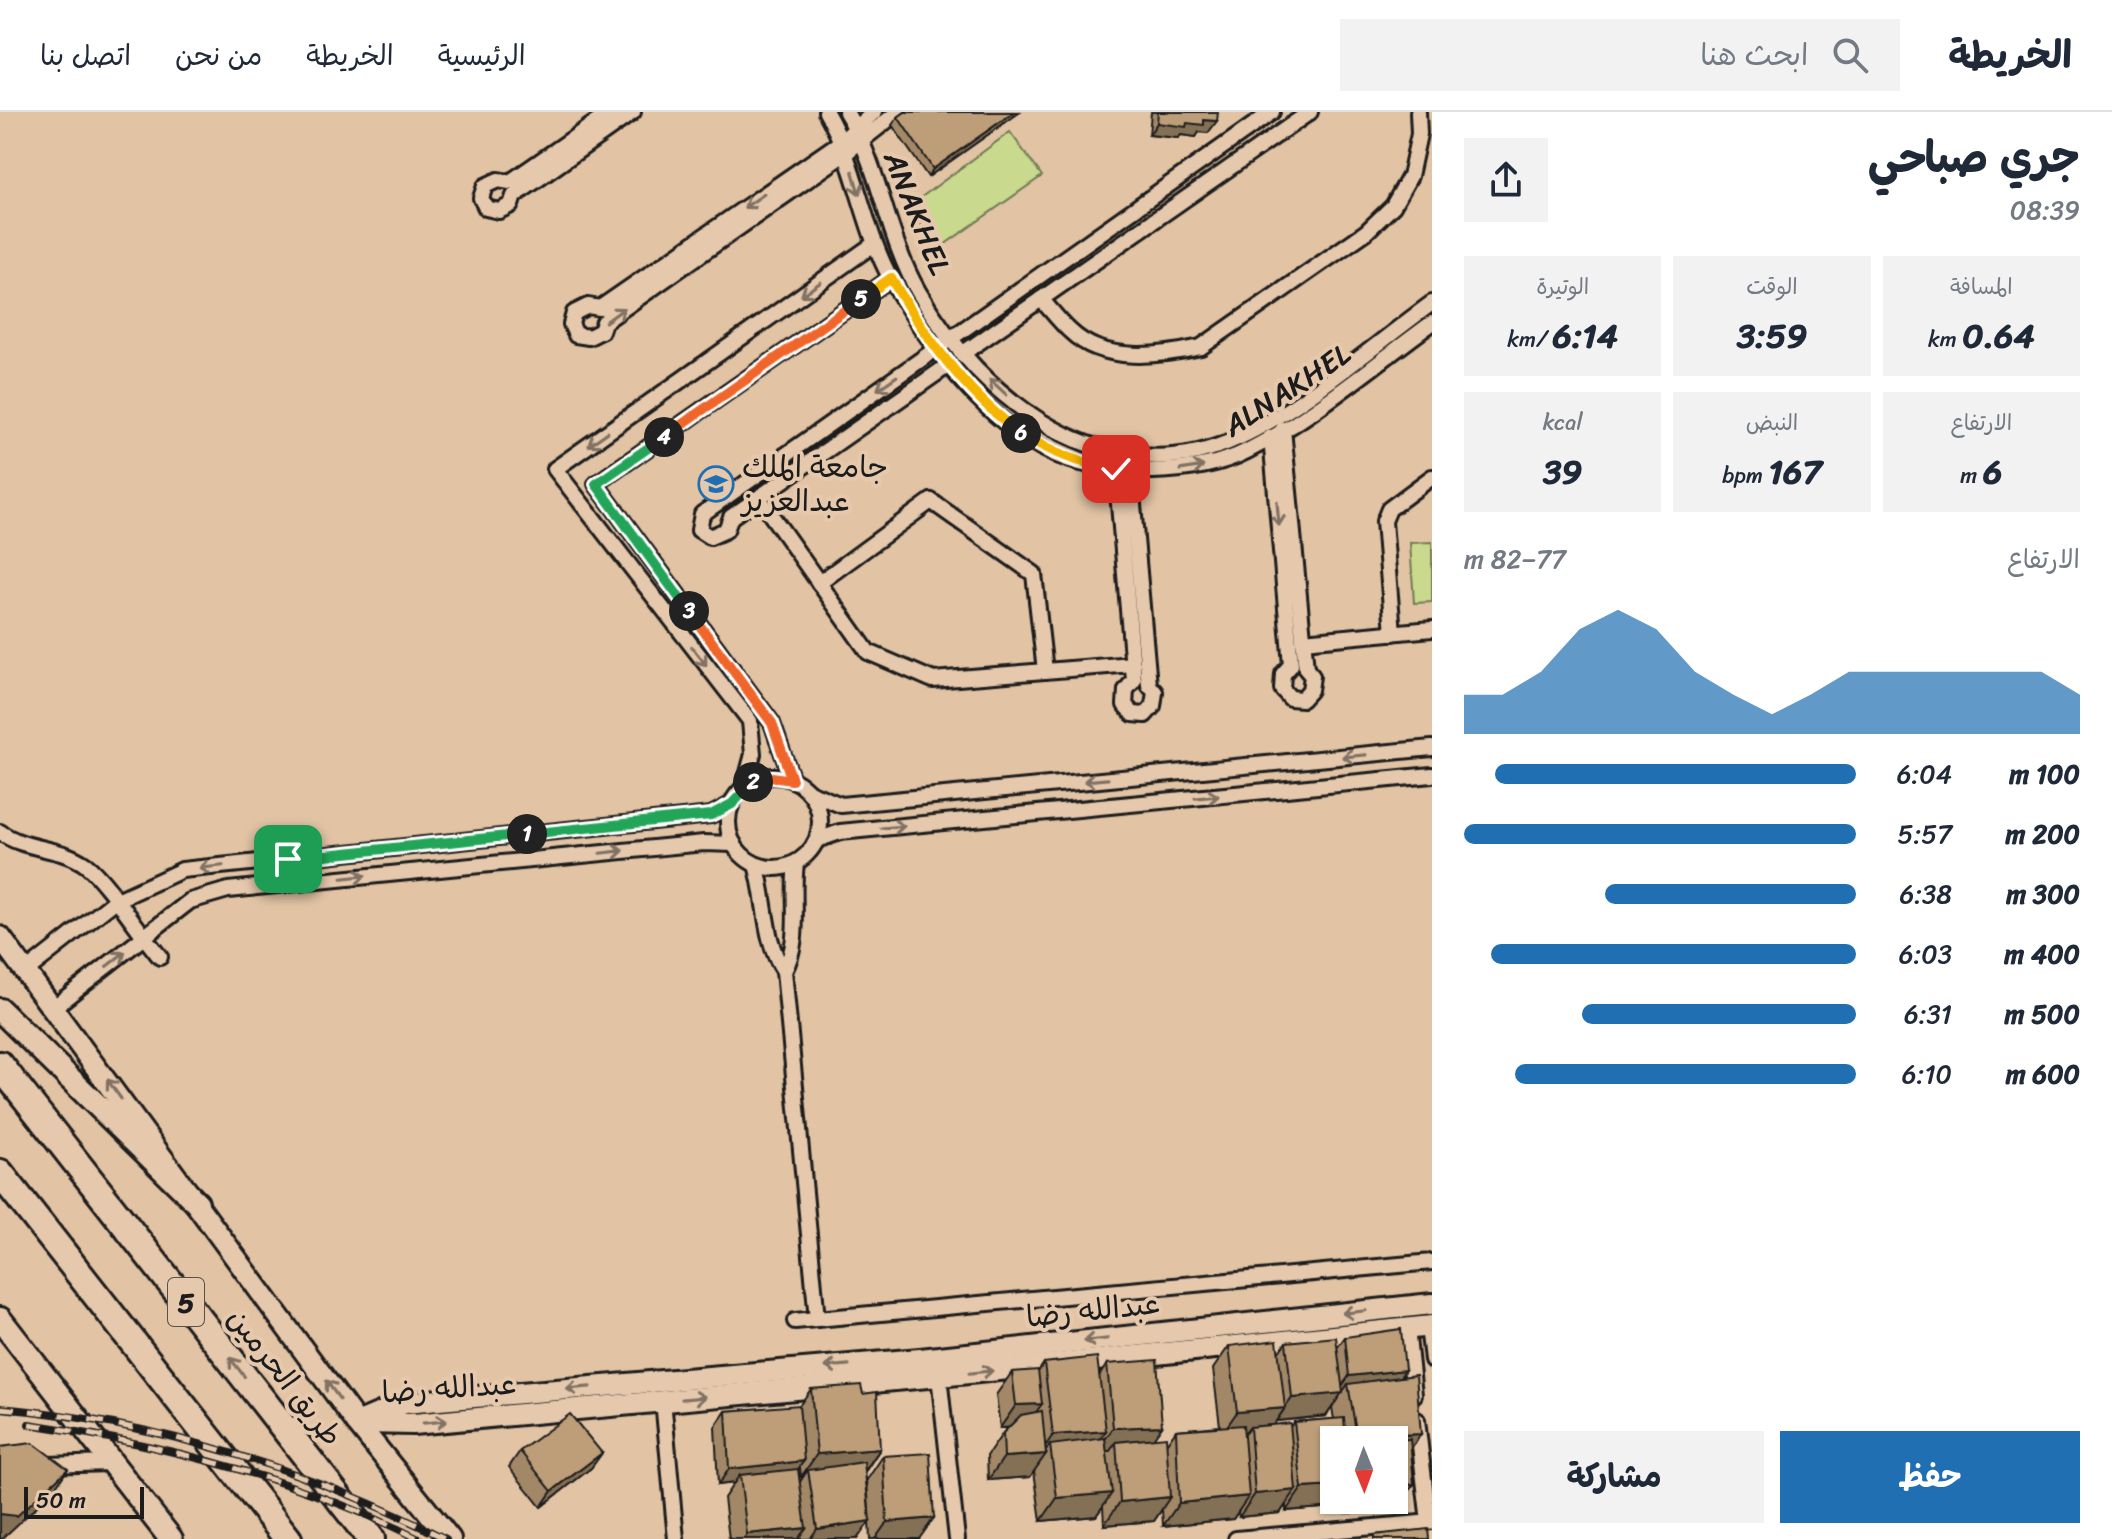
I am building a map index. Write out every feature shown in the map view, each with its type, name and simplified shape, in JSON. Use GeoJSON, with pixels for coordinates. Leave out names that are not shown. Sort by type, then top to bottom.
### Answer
{"type":"FeatureCollection","features":[{"type":"Feature","properties":{"kind":"highway","name":"طريق الحرمين"},"geometry":{"type":"LineString","coordinates":[[0,1065],[371,1539]]}},
{"type":"Feature","properties":{"kind":"highway","name":"5"},"geometry":{"type":"LineString","coordinates":[[0,1173],[288,1539]]}},
{"type":"Feature","properties":{"kind":"main road"},"geometry":{"type":"LineString","coordinates":[[0,1010],[197,1203]]}},
{"type":"Feature","properties":{"kind":"main road"},"geometry":{"type":"LineString","coordinates":[[0,1319],[171,1539]]}},
{"type":"Feature","properties":{"kind":"street"},"geometry":{"type":"LineString","coordinates":[[611,112],[510,182],[498,180],[485,186],[481,198],[486,208],[499,211],[511,205],[514,196],[633,112]]}},
{"type":"Feature","properties":{"kind":"street","name":"ALNAKHEL"},"geometry":{"type":"LineString","coordinates":[[826,112],[844,147],[874,244],[891,278],[938,348],[1010,425],[1047,450],[1087,465],[1123,470],[1206,466],[1245,452],[1277,433],[1432,323]]}},
{"type":"Feature","properties":{"kind":"street","name":"ANAKHEL"},"geometry":{"type":"LineString","coordinates":[[846,112],[858,134],[895,243],[919,292],[962,354],[1026,413],[1063,436],[1120,453],[1164,455],[1236,439],[1270,421],[1432,303]]}},
{"type":"Feature","properties":{"kind":"street"},"geometry":{"type":"LineString","coordinates":[[844,147],[600,308],[588,306],[574,313],[571,324],[576,335],[589,337],[601,331],[604,322],[844,147],[874,112]]}},
{"type":"Feature","properties":{"kind":"street"},"geometry":{"type":"LineString","coordinates":[[858,134],[898,112]]}},
{"type":"Feature","properties":{"kind":"street"},"geometry":{"type":"LineString","coordinates":[[950,364],[731,517],[726,530],[710,537],[699,530],[702,514],[1272,112]]}},
{"type":"Feature","properties":{"kind":"street"},"geometry":{"type":"LineString","coordinates":[[962,354],[1310,112]]}},
{"type":"Feature","properties":{"kind":"street"},"geometry":{"type":"LineString","coordinates":[[1041,299],[1072,334],[1097,347],[1132,355],[1169,354],[1201,347],[1366,232],[1393,206],[1410,176],[1419,134],[1418,112]]}},
{"type":"Feature","properties":{"kind":"street"},"geometry":{"type":"LineString","coordinates":[[26,971],[115,901],[182,870],[711,815],[732,804],[744,788],[753,754],[750,721],[555,469],[874,244]]}},
{"type":"Feature","properties":{"kind":"street"},"geometry":{"type":"LineString","coordinates":[[792,780],[772,723],[596,484],[891,278]]}},
{"type":"Feature","properties":{"kind":"street"},"geometry":{"type":"LineString","coordinates":[[1277,433],[1306,669],[1312,676],[1310,690],[1302,699],[1290,698],[1282,689],[1283,674],[1291,665],[1277,433]]}},
{"type":"Feature","properties":{"kind":"street"},"geometry":{"type":"LineString","coordinates":[[1123,470],[1149,685],[1155,692],[1153,706],[1145,715],[1133,714],[1125,705],[1126,690],[1134,680],[1123,470]]}},
{"type":"Feature","properties":{"kind":"street"},"geometry":{"type":"LineString","coordinates":[[1393,633],[1384,521],[1389,509],[1432,477]]}},
{"type":"Feature","properties":{"kind":"street"},"geometry":{"type":"LineString","coordinates":[[759,498],[868,652],[933,680],[1133,664]]}},
{"type":"Feature","properties":{"kind":"street"},"geometry":{"type":"LineString","coordinates":[[819,583],[931,501],[1034,574],[1045,671]]}},
{"type":"Feature","properties":{"kind":"street"},"geometry":{"type":"LineString","coordinates":[[1303,641],[1432,629]]}},
{"type":"Feature","properties":{"kind":"street"},"geometry":{"type":"LineString","coordinates":[[744,788],[762,778],[792,780],[809,792],[841,805],[1432,748]]}},
{"type":"Feature","properties":{"kind":"street"},"geometry":{"type":"LineString","coordinates":[[756,865],[776,868],[796,863],[817,840],[840,832],[1432,775]]}},
{"type":"Feature","properties":{"kind":"street"},"geometry":{"type":"LineString","coordinates":[[809,792],[819,810],[817,840]]}},
{"type":"Feature","properties":{"kind":"street"},"geometry":{"type":"LineString","coordinates":[[732,804],[728,825],[734,844],[756,865],[765,894],[771,951],[784,971],[817,1319]]}},
{"type":"Feature","properties":{"kind":"street"},"geometry":{"type":"LineString","coordinates":[[0,832],[15,843],[56,852],[86,865],[160,957]]}},
{"type":"Feature","properties":{"kind":"street"},"geometry":{"type":"LineString","coordinates":[[54,1007],[190,901],[228,890],[704,843],[734,844]]}},
{"type":"Feature","properties":{"kind":"street"},"geometry":{"type":"LineString","coordinates":[[784,971],[794,952],[792,890],[796,863]]}},
{"type":"Feature","properties":{"kind":"street"},"geometry":{"type":"LineString","coordinates":[[0,937],[357,1423],[450,1539]]}},
{"type":"Feature","properties":{"kind":"street"},"geometry":{"type":"LineString","coordinates":[[795,1321],[1432,1262]]}},
{"type":"Feature","properties":{"kind":"street","name":"عبدالله رضا"},"geometry":{"type":"LineString","coordinates":[[357,1423],[404,1403],[920,1359],[1432,1304]]}},
{"type":"Feature","properties":{"kind":"street"},"geometry":{"type":"LineString","coordinates":[[1430,1326],[1432,1360]]}},
{"type":"Feature","properties":{"kind":"street","name":"عبدالله رضا"},"geometry":{"type":"LineString","coordinates":[[357,1423],[413,1424],[939,1376],[1430,1326]]}},
{"type":"Feature","properties":{"kind":"street"},"geometry":{"type":"LineString","coordinates":[[1236,1539],[1430,1522],[1407,1328]]}},
{"type":"Feature","properties":{"kind":"street"},"geometry":{"type":"LineString","coordinates":[[939,1376],[957,1539]]}},
{"type":"Feature","properties":{"kind":"street"},"geometry":{"type":"LineString","coordinates":[[663,1400],[676,1539]]}},
{"type":"Feature","properties":{"kind":"street"},"geometry":{"type":"LineString","coordinates":[[32,1466],[110,1463]]}},
{"type":"Feature","properties":{"kind":"street"},"geometry":{"type":"LineString","coordinates":[[1424,1539],[1432,1539]]}},
{"type":"Feature","properties":{"kind":"green space"},"geometry":{"type":"Polygon","coordinates":[[[1010,132],[1042,176],[938,249],[908,207],[1010,132]]]}},
{"type":"Feature","properties":{"kind":"green space"},"geometry":{"type":"Polygon","coordinates":[[[1432,542],[1432,602],[1414,603],[1410,543],[1432,542]]]}},
{"type":"Feature","properties":{"kind":"building"},"geometry":{"type":"Polygon","coordinates":[[[905,112],[1014,112],[933,169],[898,117],[905,112]]]}},
{"type":"Feature","properties":{"kind":"building"},"geometry":{"type":"Polygon","coordinates":[[[1158,112],[1218,112],[1217,121],[1204,120],[1204,125],[1187,123],[1186,127],[1157,123],[1158,112]]]}},
{"type":"Feature","properties":{"kind":"building"},"geometry":{"type":"Polygon","coordinates":[[[1401,1329],[1405,1370],[1349,1376],[1345,1337],[1401,1329]]]}},
{"type":"Feature","properties":{"kind":"building"},"geometry":{"type":"Polygon","coordinates":[[[1336,1337],[1343,1393],[1292,1398],[1286,1342],[1336,1337]]]}},
{"type":"Feature","properties":{"kind":"building"},"geometry":{"type":"Polygon","coordinates":[[[1277,1340],[1285,1408],[1237,1412],[1229,1346],[1277,1340]]]}},
{"type":"Feature","properties":{"kind":"building"},"geometry":{"type":"Polygon","coordinates":[[[1097,1357],[1106,1431],[1053,1435],[1044,1363],[1097,1357]]]}},
{"type":"Feature","properties":{"kind":"building"},"geometry":{"type":"Polygon","coordinates":[[[1157,1360],[1162,1426],[1113,1428],[1107,1364],[1157,1360]]]}},
{"type":"Feature","properties":{"kind":"building"},"geometry":{"type":"Polygon","coordinates":[[[1038,1370],[1042,1404],[1016,1405],[1012,1372],[1038,1370]]]}},
{"type":"Feature","properties":{"kind":"building"},"geometry":{"type":"Polygon","coordinates":[[[1416,1375],[1421,1434],[1408,1435],[1408,1426],[1355,1426],[1348,1384],[1416,1375]]]}},
{"type":"Feature","properties":{"kind":"building"},"geometry":{"type":"Polygon","coordinates":[[[861,1385],[863,1394],[877,1392],[880,1449],[817,1454],[811,1389],[861,1385]]]}},
{"type":"Feature","properties":{"kind":"building"},"geometry":{"type":"Polygon","coordinates":[[[799,1405],[804,1461],[729,1469],[726,1411],[799,1405]]]}},
{"type":"Feature","properties":{"kind":"building"},"geometry":{"type":"Polygon","coordinates":[[[1042,1411],[1046,1454],[1004,1457],[1003,1433],[1021,1415],[1042,1411]]]}},
{"type":"Feature","properties":{"kind":"building"},"geometry":{"type":"Polygon","coordinates":[[[570,1414],[602,1453],[552,1491],[520,1451],[570,1414]]]}},
{"type":"Feature","properties":{"kind":"building"},"geometry":{"type":"Polygon","coordinates":[[[1344,1418],[1345,1426],[1320,1426],[1320,1487],[1302,1488],[1294,1422],[1344,1418]]]}},
{"type":"Feature","properties":{"kind":"building"},"geometry":{"type":"Polygon","coordinates":[[[1290,1423],[1296,1490],[1255,1494],[1250,1427],[1290,1423]]]}},
{"type":"Feature","properties":{"kind":"building"},"geometry":{"type":"Polygon","coordinates":[[[1243,1425],[1249,1496],[1179,1503],[1176,1430],[1243,1425]]]}},
{"type":"Feature","properties":{"kind":"building"},"geometry":{"type":"Polygon","coordinates":[[[1166,1437],[1170,1497],[1120,1502],[1116,1442],[1166,1437]]]}},
{"type":"Feature","properties":{"kind":"building"},"geometry":{"type":"Polygon","coordinates":[[[1105,1438],[1112,1493],[1057,1498],[1050,1445],[1105,1438]]]}},
{"type":"Feature","properties":{"kind":"building"},"geometry":{"type":"Polygon","coordinates":[[[1408,1439],[1414,1484],[1408,1485],[1408,1439]]]}},
{"type":"Feature","properties":{"kind":"building"},"geometry":{"type":"Polygon","coordinates":[[[33,1443],[68,1469],[17,1516],[0,1514],[0,1447],[33,1443]]]}},
{"type":"Feature","properties":{"kind":"building"},"geometry":{"type":"Polygon","coordinates":[[[930,1453],[934,1518],[887,1522],[883,1456],[930,1453]]]}},
{"type":"Feature","properties":{"kind":"building"},"geometry":{"type":"Polygon","coordinates":[[[864,1462],[870,1521],[817,1529],[808,1470],[864,1462]]]}},
{"type":"Feature","properties":{"kind":"building"},"geometry":{"type":"Polygon","coordinates":[[[798,1469],[806,1528],[747,1534],[740,1475],[798,1469]]]}},
{"type":"Feature","properties":{"kind":"building"},"geometry":{"type":"Polygon","coordinates":[[[1428,1529],[1429,1539],[1374,1539],[1374,1535],[1428,1529]]]}},
{"type":"Feature","properties":{"kind":"railway"},"geometry":{"type":"LineString","coordinates":[[0,1408],[115,1424],[229,1452],[340,1491],[446,1539]]}},
{"type":"Feature","properties":{"kind":"railway"},"geometry":{"type":"LineString","coordinates":[[29,1424],[129,1442],[228,1466],[326,1499],[419,1539]]}},
{"type":"Feature","properties":{"kind":"place","name":"جامعة الملك عبدالعزيز"},"geometry":{"type":"Point","coordinates":[716,484]}},
{"type":"Feature","properties":{"kind":"route"},"geometry":{"type":"LineString","coordinates":[[288,859],[711,815],[732,804],[752,782],[772,777],[792,780],[772,723],[596,484],[891,278],[912,314],[950,364],[1010,425],[1047,450],[1087,465],[1116,469]]}}]}
